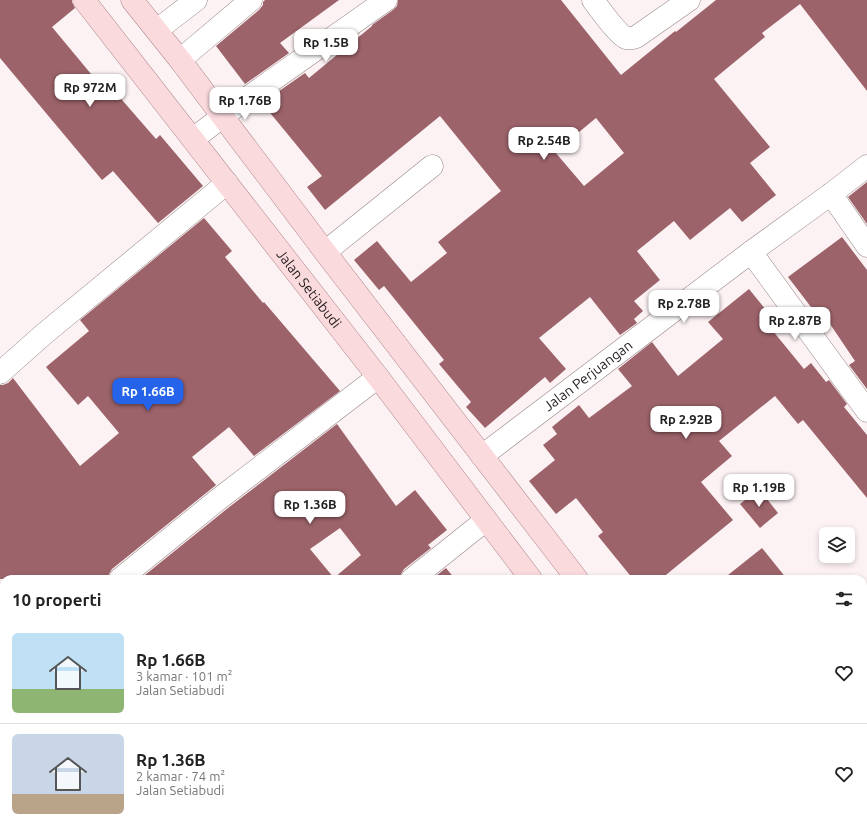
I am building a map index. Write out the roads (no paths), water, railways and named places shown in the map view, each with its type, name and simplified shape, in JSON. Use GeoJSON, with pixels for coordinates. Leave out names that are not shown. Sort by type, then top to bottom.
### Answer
{"type":"FeatureCollection","features":[{"type":"Feature","properties":{"kind":"main road","name":"Jalan Setiabudi"},"geometry":{"type":"LineString","coordinates":[[84,0],[378,377],[528,575]]}},
{"type":"Feature","properties":{"kind":"main road"},"geometry":{"type":"LineString","coordinates":[[132,0],[157,30],[325,252],[574,575]]}},
{"type":"Feature","properties":{"kind":"street"},"geometry":{"type":"LineString","coordinates":[[157,30],[196,0]]}},
{"type":"Feature","properties":{"kind":"street"},"geometry":{"type":"LineString","coordinates":[[180,60],[251,0]]}},
{"type":"Feature","properties":{"kind":"street"},"geometry":{"type":"LineString","coordinates":[[193,139],[247,98],[386,0]]}},
{"type":"Feature","properties":{"kind":"street"},"geometry":{"type":"LineString","coordinates":[[592,0],[620,33],[626,38],[630,38],[636,37],[688,0]]}},
{"type":"Feature","properties":{"kind":"street"},"geometry":{"type":"LineString","coordinates":[[325,252],[432,166]]}},
{"type":"Feature","properties":{"kind":"street","name":"Jalan Perjuangan"},"geometry":{"type":"LineString","coordinates":[[482,456],[867,166]]}},
{"type":"Feature","properties":{"kind":"street"},"geometry":{"type":"LineString","coordinates":[[0,373],[44,334],[227,183]]}},
{"type":"Feature","properties":{"kind":"street"},"geometry":{"type":"LineString","coordinates":[[831,194],[867,246]]}},
{"type":"Feature","properties":{"kind":"street"},"geometry":{"type":"LineString","coordinates":[[751,252],[867,411]]}},
{"type":"Feature","properties":{"kind":"street"},"geometry":{"type":"LineString","coordinates":[[125,575],[220,498],[378,377]]}},
{"type":"Feature","properties":{"kind":"street"},"geometry":{"type":"LineString","coordinates":[[417,575],[486,520]]}}]}
